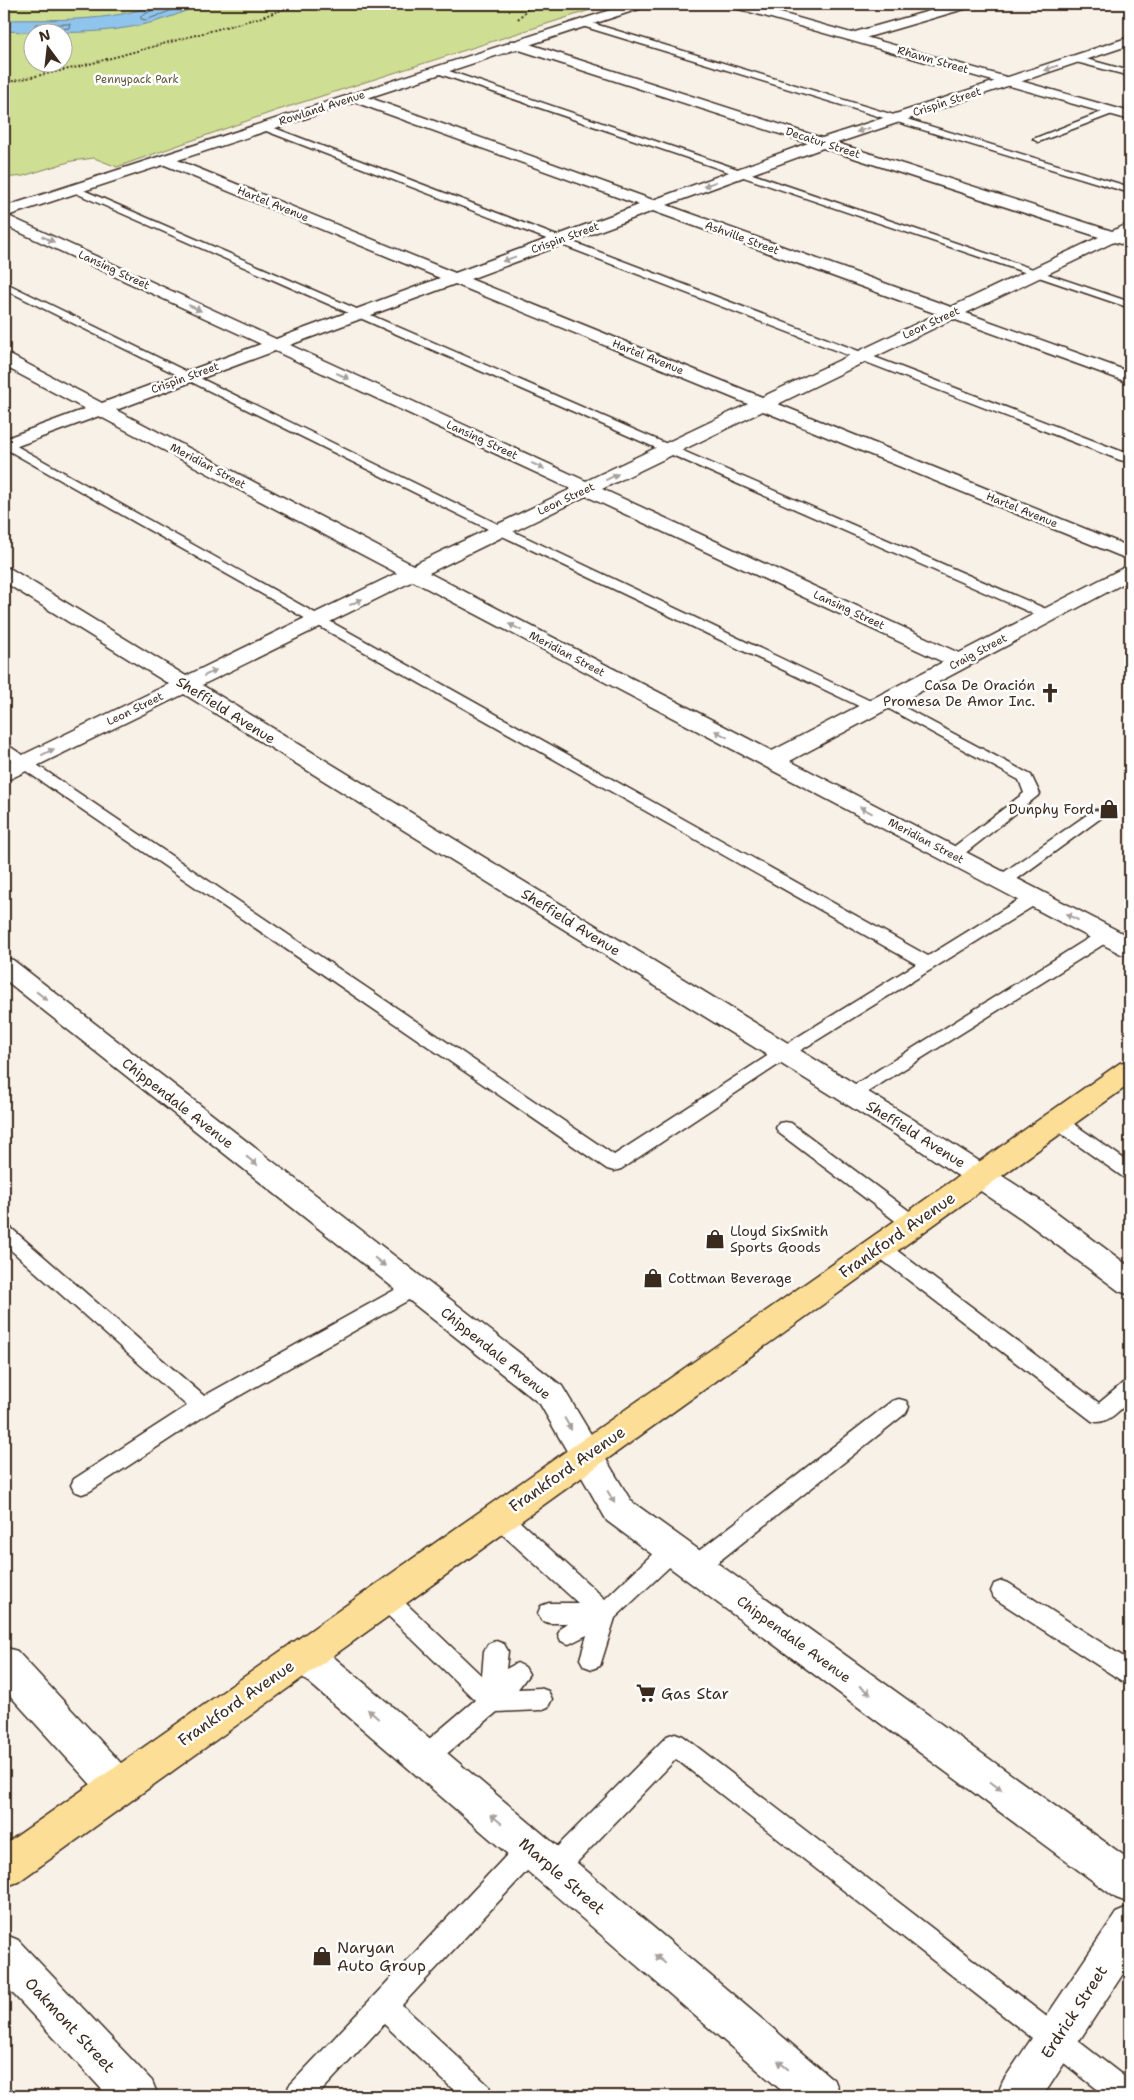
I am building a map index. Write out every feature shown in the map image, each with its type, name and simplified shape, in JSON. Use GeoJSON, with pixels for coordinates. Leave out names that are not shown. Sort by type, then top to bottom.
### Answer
{"type":"FeatureCollection","features":[{"type":"Feature","properties":{"kind":"main road","name":"Frankford Avenue"},"geometry":{"type":"LineString","coordinates":[[4,1868],[981,1176],[1128,1075]]}},
{"type":"Feature","properties":{"kind":"street","name":"Rowland Avenue"},"geometry":{"type":"LineString","coordinates":[[4,212],[641,4]]}},
{"type":"Feature","properties":{"kind":"street","name":"Rhawn Street"},"geometry":{"type":"LineString","coordinates":[[736,4],[1130,116]]}},
{"type":"Feature","properties":{"kind":"street"},"geometry":{"type":"LineString","coordinates":[[853,37],[968,4]]}},
{"type":"Feature","properties":{"kind":"street","name":"Crispin Street"},"geometry":{"type":"LineString","coordinates":[[4,444],[822,143],[1130,41]]}},
{"type":"Feature","properties":{"kind":"street","name":"Decatur Street"},"geometry":{"type":"LineString","coordinates":[[515,44],[1130,242]]}},
{"type":"Feature","properties":{"kind":"street","name":"Ashville Street"},"geometry":{"type":"LineString","coordinates":[[354,97],[1130,378]]}},
{"type":"Feature","properties":{"kind":"street","name":"Hartel Avenue"},"geometry":{"type":"LineString","coordinates":[[165,160],[1130,554]]}},
{"type":"Feature","properties":{"kind":"street","name":"Lansing Street"},"geometry":{"type":"LineString","coordinates":[[4,219],[960,662]]}},
{"type":"Feature","properties":{"kind":"street","name":"Leon Street"},"geometry":{"type":"LineString","coordinates":[[4,773],[500,530],[1130,228]]}},
{"type":"Feature","properties":{"kind":"street","name":"Meridian Street"},"geometry":{"type":"LineString","coordinates":[[4,359],[1130,948]]}},
{"type":"Feature","properties":{"kind":"street","name":"Craig Street"},"geometry":{"type":"LineString","coordinates":[[772,761],[1130,572]]}},
{"type":"Feature","properties":{"kind":"street","name":"Sheffield Avenue"},"geometry":{"type":"LineString","coordinates":[[4,573],[852,1094],[981,1176],[1130,1283]]}},
{"type":"Feature","properties":{"kind":"street","name":"Chippendale Avenue"},"geometry":{"type":"LineString","coordinates":[[4,966],[551,1395],[619,1511],[1130,1884]]}},
{"type":"Feature","properties":{"kind":"street","name":"Marple Street"},"geometry":{"type":"LineString","coordinates":[[304,1655],[820,2096]]}},
{"type":"Feature","properties":{"kind":"street"},"geometry":{"type":"LineString","coordinates":[[4,1663],[118,1787]]}},
{"type":"Feature","properties":{"kind":"street","name":"Erdrick Street"},"geometry":{"type":"LineString","coordinates":[[1018,2096],[1130,1927]]}},
{"type":"Feature","properties":{"kind":"street","name":"Oakmont Street"},"geometry":{"type":"LineString","coordinates":[[4,1954],[137,2096]]}},
{"type":"Feature","properties":{"kind":"lane"},"geometry":{"type":"LineString","coordinates":[[582,23],[1130,190]]}},
{"type":"Feature","properties":{"kind":"lane"},"geometry":{"type":"LineString","coordinates":[[1075,59],[1130,74]]}},
{"type":"Feature","properties":{"kind":"lane"},"geometry":{"type":"LineString","coordinates":[[438,70],[1130,305]]}},
{"type":"Feature","properties":{"kind":"lane"},"geometry":{"type":"LineString","coordinates":[[1038,139],[1112,111]]}},
{"type":"Feature","properties":{"kind":"lane"},"geometry":{"type":"LineString","coordinates":[[264,127],[1124,457],[1130,453]]}},
{"type":"Feature","properties":{"kind":"lane"},"geometry":{"type":"LineString","coordinates":[[74,189],[1048,615]]}},
{"type":"Feature","properties":{"kind":"lane"},"geometry":{"type":"LineString","coordinates":[[4,285],[500,530],[878,704],[1026,778],[1032,794],[953,855]]}},
{"type":"Feature","properties":{"kind":"lane"},"geometry":{"type":"LineString","coordinates":[[4,444],[928,963]]}},
{"type":"Feature","properties":{"kind":"lane"},"geometry":{"type":"LineString","coordinates":[[4,748],[614,1164],[784,1053],[1034,898]]}},
{"type":"Feature","properties":{"kind":"lane"},"geometry":{"type":"LineString","coordinates":[[1003,881],[1096,815]]}},
{"type":"Feature","properties":{"kind":"lane"},"geometry":{"type":"LineString","coordinates":[[852,1094],[1106,935]]}},
{"type":"Feature","properties":{"kind":"lane"},"geometry":{"type":"LineString","coordinates":[[1058,1122],[1130,1172]]}},
{"type":"Feature","properties":{"kind":"lane"},"geometry":{"type":"LineString","coordinates":[[785,1128],[913,1224]]}},
{"type":"Feature","properties":{"kind":"lane"},"geometry":{"type":"LineString","coordinates":[[4,1233],[202,1407]]}},
{"type":"Feature","properties":{"kind":"lane"},"geometry":{"type":"LineString","coordinates":[[880,1248],[1099,1415],[1130,1389]]}},
{"type":"Feature","properties":{"kind":"lane"},"geometry":{"type":"LineString","coordinates":[[82,1485],[202,1407],[414,1288]]}},
{"type":"Feature","properties":{"kind":"lane"},"geometry":{"type":"LineString","coordinates":[[569,1634],[606,1613],[899,1407]]}},
{"type":"Feature","properties":{"kind":"lane"},"geometry":{"type":"LineString","coordinates":[[500,1517],[606,1613]]}},
{"type":"Feature","properties":{"kind":"lane"},"geometry":{"type":"LineString","coordinates":[[1002,1591],[1130,1674]]}},
{"type":"Feature","properties":{"kind":"lane"},"geometry":{"type":"LineString","coordinates":[[385,1598],[492,1701],[540,1699]]}},
{"type":"Feature","properties":{"kind":"lane"},"geometry":{"type":"LineString","coordinates":[[549,1613],[606,1613]]}},
{"type":"Feature","properties":{"kind":"lane"},"geometry":{"type":"LineString","coordinates":[[592,1659],[606,1613]]}},
{"type":"Feature","properties":{"kind":"lane"},"geometry":{"type":"LineString","coordinates":[[492,1701],[496,1652]]}},
{"type":"Feature","properties":{"kind":"lane"},"geometry":{"type":"LineString","coordinates":[[424,1758],[492,1701],[517,1674]]}},
{"type":"Feature","properties":{"kind":"lane"},"geometry":{"type":"LineString","coordinates":[[299,2096],[384,2006],[542,1859],[675,1744],[1128,2096]]}},
{"type":"Feature","properties":{"kind":"lane"},"geometry":{"type":"LineString","coordinates":[[384,2006],[479,2096]]}},
{"type":"Feature","properties":{"kind":"path"},"geometry":{"type":"LineString","coordinates":[[4,83],[104,60],[206,30],[251,20],[298,4]]}},
{"type":"Feature","properties":{"kind":"green space","name":"Pennypack Park"},"geometry":{"type":"Polygon","coordinates":[[[4,4],[609,4],[275,111],[117,167],[94,158],[72,161],[23,176],[4,178],[4,4]]]}},
{"type":"Feature","properties":{"kind":"water"},"geometry":{"type":"Polygon","coordinates":[[[157,4],[200,4],[153,22],[104,31],[72,32],[72,22],[22,22],[22,32],[4,31],[4,20],[81,19],[139,10],[157,4]]]}},
{"type":"Feature","properties":{"kind":"place","name":"Casa De Oración Promesa De Amor Inc."},"geometry":{"type":"Point","coordinates":[1050,693]}},
{"type":"Feature","properties":{"kind":"place","name":"Dunphy Ford"},"geometry":{"type":"Point","coordinates":[1109,809]}},
{"type":"Feature","properties":{"kind":"place","name":"Lloyd SixSmith Sports Goods"},"geometry":{"type":"Point","coordinates":[715,1239]}},
{"type":"Feature","properties":{"kind":"place","name":"Cottman Beverage"},"geometry":{"type":"Point","coordinates":[653,1278]}},
{"type":"Feature","properties":{"kind":"place","name":"Gas Star"},"geometry":{"type":"Point","coordinates":[646,1693]}},
{"type":"Feature","properties":{"kind":"place","name":"Naryan Auto Group"},"geometry":{"type":"Point","coordinates":[322,1956]}}]}
